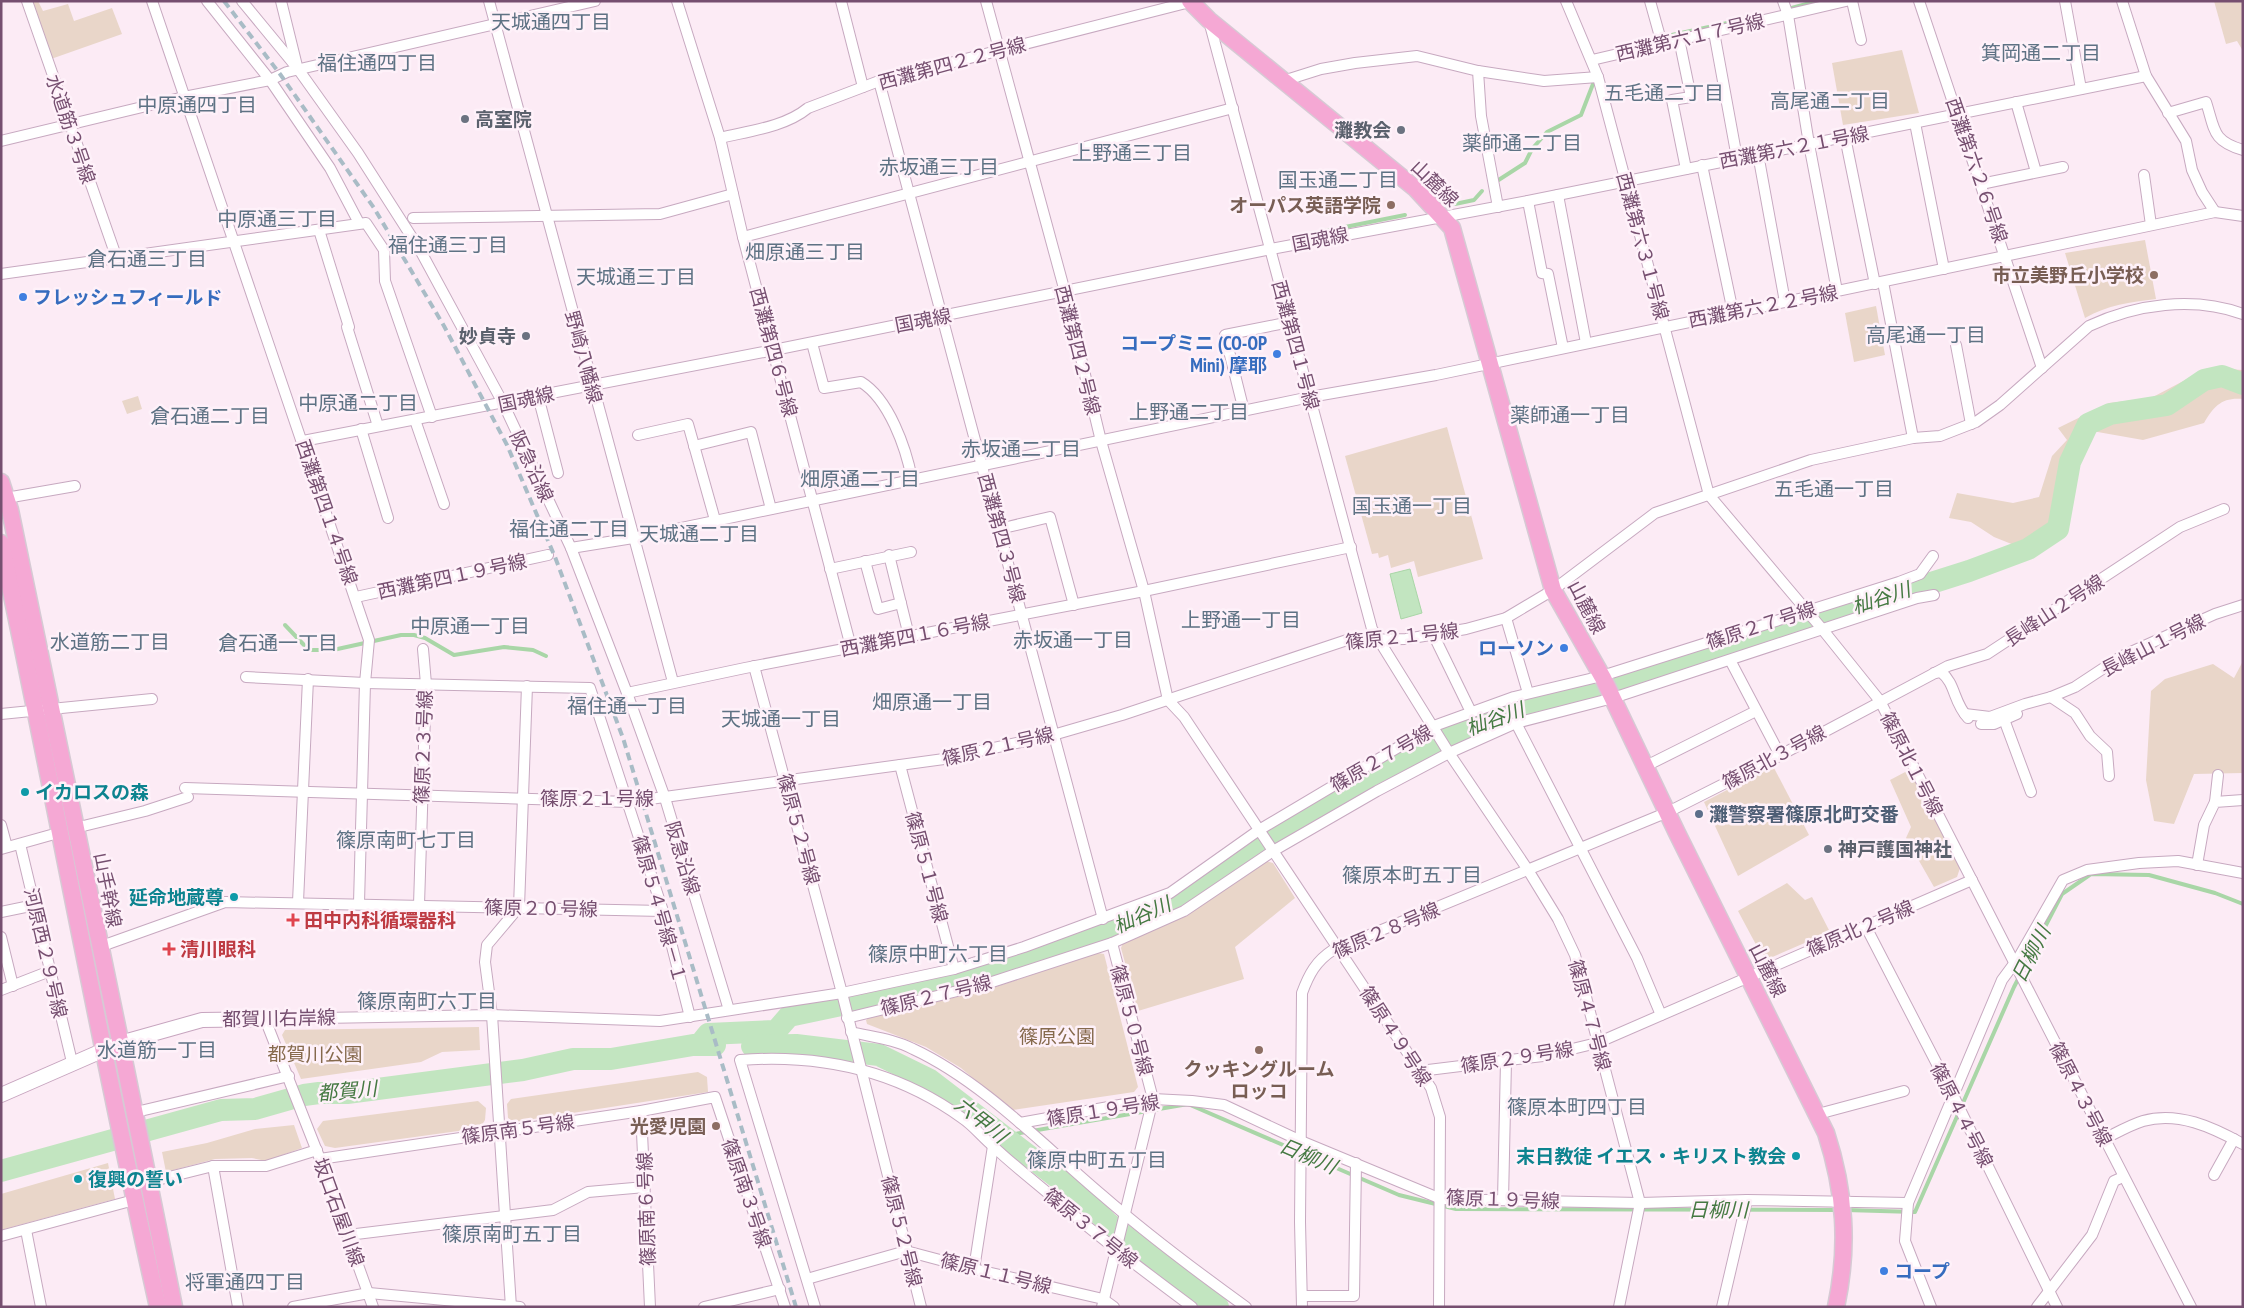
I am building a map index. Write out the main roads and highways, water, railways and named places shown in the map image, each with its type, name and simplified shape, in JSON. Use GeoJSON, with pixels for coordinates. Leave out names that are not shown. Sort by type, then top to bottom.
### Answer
{"type":"FeatureCollection","features":[{"type":"Feature","properties":{"kind":"main road","name":"山麓線"},"geometry":{"type":"LineString","coordinates":[[1190,2],[1209,20],[1416,189],[1452,228],[1553,590],[1603,677],[1818,1114],[1835,1161],[1843,1202],[1844,1257],[1836,1307]]}},
{"type":"Feature","properties":{"kind":"main road","name":"山手幹線"},"geometry":{"type":"LineString","coordinates":[[5,501],[44,709],[58,833],[158,1307]]}},
{"type":"Feature","properties":{"kind":"main road","name":"山手幹線"},"geometry":{"type":"LineString","coordinates":[[1,543],[76,828],[99,947],[145,1155],[174,1307]]}},
{"type":"Feature","properties":{"kind":"waterway"},"geometry":{"type":"LineString","coordinates":[[1788,9],[1817,1]]}},
{"type":"Feature","properties":{"kind":"waterway"},"geometry":{"type":"LineString","coordinates":[[1621,46],[1755,17]]}},
{"type":"Feature","properties":{"kind":"waterway"},"geometry":{"type":"LineString","coordinates":[[1497,181],[1525,163],[1532,149],[1547,132],[1581,115],[1593,84]]}},
{"type":"Feature","properties":{"kind":"waterway"},"geometry":{"type":"LineString","coordinates":[[1455,204],[1474,200],[1482,191]]}},
{"type":"Feature","properties":{"kind":"waterway"},"geometry":{"type":"LineString","coordinates":[[1315,233],[1405,215]]}},
{"type":"Feature","properties":{"kind":"waterway","name":"杣谷川"},"geometry":{"type":"LineString","coordinates":[[700,1044],[708,1034],[776,1031],[789,1016],[936,985],[1125,925],[1165,908],[1278,831],[1370,776],[1456,733],[1529,706],[1591,691],[1969,571],[2028,549],[2058,529],[2070,462],[2088,424],[2110,414],[2167,405],[2204,380],[2222,376],[2243,384]]}},
{"type":"Feature","properties":{"kind":"waterway"},"geometry":{"type":"LineString","coordinates":[[285,625],[304,645]]}},
{"type":"Feature","properties":{"kind":"waterway"},"geometry":{"type":"LineString","coordinates":[[311,650],[333,650],[401,635],[414,635],[425,638],[454,655],[504,647],[533,650],[546,656]]}},
{"type":"Feature","properties":{"kind":"waterway","name":"日柳川"},"geometry":{"type":"LineString","coordinates":[[1846,1210],[1915,1212],[2014,987],[2062,894],[2091,874],[2149,875],[2215,893],[2243,904]]}},
{"type":"Feature","properties":{"kind":"waterway","name":"都賀川"},"geometry":{"type":"LineString","coordinates":[[1,1171],[221,1110],[255,1109],[304,1095],[347,1093],[523,1070],[573,1059],[611,1059],[693,1045],[715,1045]]}},
{"type":"Feature","properties":{"kind":"waterway","name":"日柳川"},"geometry":{"type":"LineString","coordinates":[[752,1046],[796,1045],[879,1055],[930,1080],[1084,1198],[1108,1223],[1218,1307]]}},
{"type":"Feature","properties":{"kind":"waterway","name":"日柳川"},"geometry":{"type":"LineString","coordinates":[[1003,1136],[1188,1104],[1399,1195],[1456,1209],[1837,1210]]}},
{"type":"Feature","properties":{"kind":"railway"},"geometry":{"type":"LineString","coordinates":[[224,1],[280,74],[374,208],[444,326],[507,445],[555,557],[623,738],[796,1307]]}},
{"type":"Feature","properties":{"kind":"place","name":"高室院"},"geometry":{"type":"Point","coordinates":[465,119]}},
{"type":"Feature","properties":{"kind":"place","name":"灘教会"},"geometry":{"type":"Point","coordinates":[1401,130]}},
{"type":"Feature","properties":{"kind":"place","name":"オーパス英語学院"},"geometry":{"type":"Point","coordinates":[1391,205]}},
{"type":"Feature","properties":{"kind":"place","name":"市立美野丘小学校"},"geometry":{"type":"Point","coordinates":[2154,275]}},
{"type":"Feature","properties":{"kind":"place","name":"フレッシュフィールド"},"geometry":{"type":"Point","coordinates":[23,297]}},
{"type":"Feature","properties":{"kind":"place","name":"妙貞寺"},"geometry":{"type":"Point","coordinates":[526,336]}},
{"type":"Feature","properties":{"kind":"place","name":"コープミニ (CO-OP Mini) 摩耶"},"geometry":{"type":"Point","coordinates":[1277,354]}},
{"type":"Feature","properties":{"kind":"place","name":"ローソン"},"geometry":{"type":"Point","coordinates":[1564,648]}},
{"type":"Feature","properties":{"kind":"place","name":"イカロスの森"},"geometry":{"type":"Point","coordinates":[25,792]}},
{"type":"Feature","properties":{"kind":"place","name":"灘警察署篠原北町交番"},"geometry":{"type":"Point","coordinates":[1699,814]}},
{"type":"Feature","properties":{"kind":"place","name":"神戸護国神社"},"geometry":{"type":"Point","coordinates":[1828,849]}},
{"type":"Feature","properties":{"kind":"place","name":"延命地蔵尊"},"geometry":{"type":"Point","coordinates":[234,897]}},
{"type":"Feature","properties":{"kind":"place","name":"田中内科循環器科"},"geometry":{"type":"Point","coordinates":[293,920]}},
{"type":"Feature","properties":{"kind":"place","name":"清川眼科"},"geometry":{"type":"Point","coordinates":[169,949]}},
{"type":"Feature","properties":{"kind":"place","name":"クッキングルーム ロッコ"},"geometry":{"type":"Point","coordinates":[1259,1050]}},
{"type":"Feature","properties":{"kind":"place","name":"光愛児園"},"geometry":{"type":"Point","coordinates":[716,1126]}},
{"type":"Feature","properties":{"kind":"place","name":"末日教徒 イエス・キリスト教会"},"geometry":{"type":"Point","coordinates":[1796,1156]}},
{"type":"Feature","properties":{"kind":"place","name":"復興の誓い"},"geometry":{"type":"Point","coordinates":[78,1179]}},
{"type":"Feature","properties":{"kind":"place","name":"コープ"},"geometry":{"type":"Point","coordinates":[1884,1271]}},
{"type":"Feature","properties":{"kind":"district","name":"天城通四丁目"},"geometry":{"type":"Point","coordinates":[551,22]}},
{"type":"Feature","properties":{"kind":"district","name":"箕岡通二丁目"},"geometry":{"type":"Point","coordinates":[2041,53]}},
{"type":"Feature","properties":{"kind":"district","name":"福住通四丁目"},"geometry":{"type":"Point","coordinates":[377,63]}},
{"type":"Feature","properties":{"kind":"district","name":"五毛通二丁目"},"geometry":{"type":"Point","coordinates":[1664,93]}},
{"type":"Feature","properties":{"kind":"district","name":"高尾通二丁目"},"geometry":{"type":"Point","coordinates":[1830,101]}},
{"type":"Feature","properties":{"kind":"district","name":"中原通四丁目"},"geometry":{"type":"Point","coordinates":[197,105]}},
{"type":"Feature","properties":{"kind":"district","name":"薬師通二丁目"},"geometry":{"type":"Point","coordinates":[1522,143]}},
{"type":"Feature","properties":{"kind":"district","name":"上野通三丁目"},"geometry":{"type":"Point","coordinates":[1132,153]}},
{"type":"Feature","properties":{"kind":"district","name":"赤坂通三丁目"},"geometry":{"type":"Point","coordinates":[939,167]}},
{"type":"Feature","properties":{"kind":"district","name":"国玉通二丁目"},"geometry":{"type":"Point","coordinates":[1338,180]}},
{"type":"Feature","properties":{"kind":"district","name":"中原通三丁目"},"geometry":{"type":"Point","coordinates":[277,219]}},
{"type":"Feature","properties":{"kind":"district","name":"福住通三丁目"},"geometry":{"type":"Point","coordinates":[448,245]}},
{"type":"Feature","properties":{"kind":"district","name":"畑原通三丁目"},"geometry":{"type":"Point","coordinates":[805,252]}},
{"type":"Feature","properties":{"kind":"district","name":"倉石通三丁目"},"geometry":{"type":"Point","coordinates":[147,259]}},
{"type":"Feature","properties":{"kind":"district","name":"天城通三丁目"},"geometry":{"type":"Point","coordinates":[636,277]}},
{"type":"Feature","properties":{"kind":"district","name":"高尾通一丁目"},"geometry":{"type":"Point","coordinates":[1926,335]}},
{"type":"Feature","properties":{"kind":"district","name":"中原通二丁目"},"geometry":{"type":"Point","coordinates":[358,403]}},
{"type":"Feature","properties":{"kind":"district","name":"上野通二丁目"},"geometry":{"type":"Point","coordinates":[1189,412]}},
{"type":"Feature","properties":{"kind":"district","name":"薬師通一丁目"},"geometry":{"type":"Point","coordinates":[1570,415]}},
{"type":"Feature","properties":{"kind":"district","name":"倉石通二丁目"},"geometry":{"type":"Point","coordinates":[210,416]}},
{"type":"Feature","properties":{"kind":"district","name":"赤坂通二丁目"},"geometry":{"type":"Point","coordinates":[1021,449]}},
{"type":"Feature","properties":{"kind":"district","name":"畑原通二丁目"},"geometry":{"type":"Point","coordinates":[860,479]}},
{"type":"Feature","properties":{"kind":"district","name":"五毛通一丁目"},"geometry":{"type":"Point","coordinates":[1834,489]}},
{"type":"Feature","properties":{"kind":"district","name":"国玉通一丁目"},"geometry":{"type":"Point","coordinates":[1412,506]}},
{"type":"Feature","properties":{"kind":"district","name":"福住通二丁目"},"geometry":{"type":"Point","coordinates":[569,529]}},
{"type":"Feature","properties":{"kind":"district","name":"天城通二丁目"},"geometry":{"type":"Point","coordinates":[699,534]}},
{"type":"Feature","properties":{"kind":"district","name":"上野通一丁目"},"geometry":{"type":"Point","coordinates":[1241,620]}},
{"type":"Feature","properties":{"kind":"district","name":"中原通一丁目"},"geometry":{"type":"Point","coordinates":[470,626]}},
{"type":"Feature","properties":{"kind":"district","name":"赤坂通一丁目"},"geometry":{"type":"Point","coordinates":[1073,640]}},
{"type":"Feature","properties":{"kind":"district","name":"水道筋二丁目"},"geometry":{"type":"Point","coordinates":[110,642]}},
{"type":"Feature","properties":{"kind":"district","name":"倉石通一丁目"},"geometry":{"type":"Point","coordinates":[278,643]}},
{"type":"Feature","properties":{"kind":"district","name":"畑原通一丁目"},"geometry":{"type":"Point","coordinates":[932,702]}},
{"type":"Feature","properties":{"kind":"district","name":"福住通一丁目"},"geometry":{"type":"Point","coordinates":[627,706]}},
{"type":"Feature","properties":{"kind":"district","name":"天城通一丁目"},"geometry":{"type":"Point","coordinates":[781,719]}},
{"type":"Feature","properties":{"kind":"district","name":"篠原南町七丁目"},"geometry":{"type":"Point","coordinates":[406,840]}},
{"type":"Feature","properties":{"kind":"district","name":"篠原本町五丁目"},"geometry":{"type":"Point","coordinates":[1412,875]}},
{"type":"Feature","properties":{"kind":"district","name":"篠原中町六丁目"},"geometry":{"type":"Point","coordinates":[938,954]}},
{"type":"Feature","properties":{"kind":"district","name":"篠原南町六丁目"},"geometry":{"type":"Point","coordinates":[427,1001]}},
{"type":"Feature","properties":{"kind":"district","name":"水道筋一丁目"},"geometry":{"type":"Point","coordinates":[157,1050]}},
{"type":"Feature","properties":{"kind":"district","name":"篠原本町四丁目"},"geometry":{"type":"Point","coordinates":[1577,1107]}},
{"type":"Feature","properties":{"kind":"district","name":"篠原中町五丁目"},"geometry":{"type":"Point","coordinates":[1097,1160]}},
{"type":"Feature","properties":{"kind":"district","name":"篠原南町五丁目"},"geometry":{"type":"Point","coordinates":[512,1234]}},
{"type":"Feature","properties":{"kind":"district","name":"将軍通四丁目"},"geometry":{"type":"Point","coordinates":[245,1282]}},
{"type":"Feature","properties":{"kind":"park label","name":"篠原公園"},"geometry":{"type":"Point","coordinates":[1057,1036]}},
{"type":"Feature","properties":{"kind":"park label","name":"都賀川公園"},"geometry":{"type":"Point","coordinates":[315,1054]}},
{"type":"Feature","properties":{"kind":"water label","name":"六甲川"},"geometry":{"type":"Point","coordinates":[981,1120]}}]}
